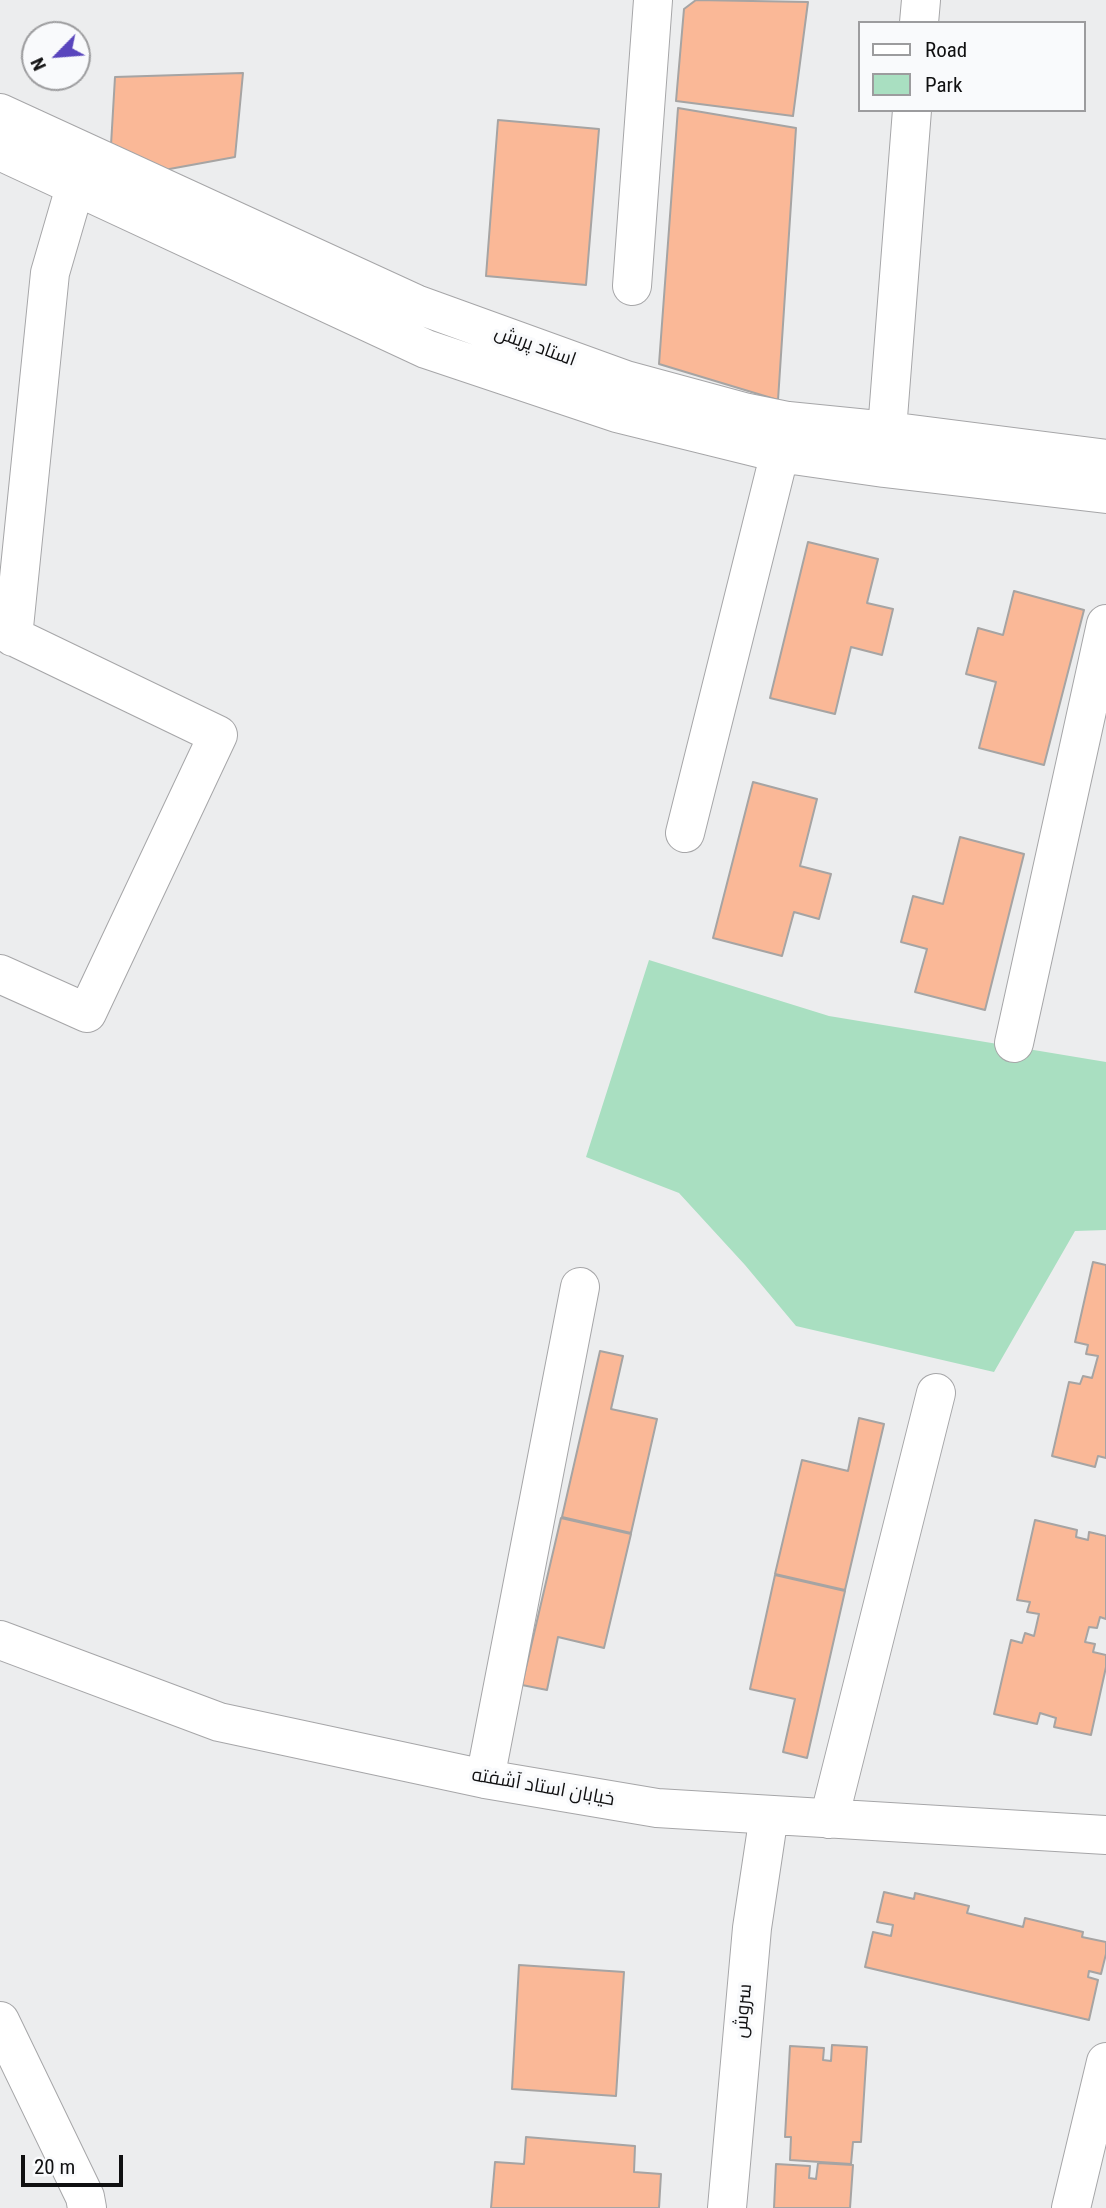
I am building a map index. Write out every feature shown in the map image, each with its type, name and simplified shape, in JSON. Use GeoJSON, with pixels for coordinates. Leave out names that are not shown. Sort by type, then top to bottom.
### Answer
{"type":"FeatureCollection","features":[{"type":"Feature","properties":{"kind":"street"},"geometry":{"type":"LineString","coordinates":[[632,286],[653,0]]}},
{"type":"Feature","properties":{"kind":"street"},"geometry":{"type":"LineString","coordinates":[[919,21],[921,0]]}},
{"type":"Feature","properties":{"kind":"street"},"geometry":{"type":"LineString","coordinates":[[886,450],[912,112]]}},
{"type":"Feature","properties":{"kind":"street","name":"استاد پریش"},"geometry":{"type":"LineString","coordinates":[[0,113],[78,169]]}},
{"type":"Feature","properties":{"kind":"street","name":"استاد پریش"},"geometry":{"type":"LineString","coordinates":[[0,151],[78,169],[416,304],[626,380],[744,412],[784,437],[886,450],[1106,494]]}},
{"type":"Feature","properties":{"kind":"street"},"geometry":{"type":"LineString","coordinates":[[0,974],[87,1013],[218,735],[7,634],[50,273],[78,169]]}},
{"type":"Feature","properties":{"kind":"street"},"geometry":{"type":"LineString","coordinates":[[685,833],[784,437]]}},
{"type":"Feature","properties":{"kind":"street","name":"استاد پریش"},"geometry":{"type":"LineString","coordinates":[[886,450],[1106,459]]}},
{"type":"Feature","properties":{"kind":"street"},"geometry":{"type":"LineString","coordinates":[[1014,1042],[1106,624]]}},
{"type":"Feature","properties":{"kind":"street"},"geometry":{"type":"LineString","coordinates":[[485,1779],[580,1287]]}},
{"type":"Feature","properties":{"kind":"street"},"geometry":{"type":"LineString","coordinates":[[829,1819],[936,1393]]}},
{"type":"Feature","properties":{"kind":"street","name":"خیابان استاد آشفته"},"geometry":{"type":"LineString","coordinates":[[0,1640],[219,1722],[485,1779],[657,1808],[1106,1835]]}},
{"type":"Feature","properties":{"kind":"street","name":"سروش"},"geometry":{"type":"LineString","coordinates":[[727,2208],[752,1928],[769,1815]]}},
{"type":"Feature","properties":{"kind":"street"},"geometry":{"type":"LineString","coordinates":[[0,2021],[85,2197],[87,2208]]}},
{"type":"Feature","properties":{"kind":"street"},"geometry":{"type":"LineString","coordinates":[[1071,2208],[1106,2062]]}},
{"type":"Feature","properties":{"kind":"green space"},"geometry":{"type":"Polygon","coordinates":[[[649,960],[829,1016],[1106,1062],[1106,1230],[1075,1231],[994,1372],[796,1326],[679,1193],[586,1157],[649,960]]]}},
{"type":"Feature","properties":{"kind":"building"},"geometry":{"type":"Polygon","coordinates":[[[696,0],[808,2],[793,116],[676,101],[684,9],[696,0]]]}},
{"type":"Feature","properties":{"kind":"building"},"geometry":{"type":"Polygon","coordinates":[[[243,73],[235,157],[164,170],[111,145],[115,77],[243,73]]]}},
{"type":"Feature","properties":{"kind":"building"},"geometry":{"type":"Polygon","coordinates":[[[678,108],[796,128],[778,400],[659,364],[678,108]]]}},
{"type":"Feature","properties":{"kind":"building"},"geometry":{"type":"Polygon","coordinates":[[[498,120],[599,129],[586,285],[486,276],[498,120]]]}},
{"type":"Feature","properties":{"kind":"building"},"geometry":{"type":"Polygon","coordinates":[[[808,542],[878,559],[867,603],[893,609],[882,655],[851,647],[835,714],[770,698],[808,542]]]}},
{"type":"Feature","properties":{"kind":"building"},"geometry":{"type":"Polygon","coordinates":[[[1014,591],[1084,610],[1044,765],[979,748],[996,682],[966,674],[978,628],[1003,635],[1014,591]]]}},
{"type":"Feature","properties":{"kind":"building"},"geometry":{"type":"Polygon","coordinates":[[[753,782],[817,799],[800,866],[831,874],[819,919],[794,912],[782,956],[713,938],[753,782]]]}},
{"type":"Feature","properties":{"kind":"building"},"geometry":{"type":"Polygon","coordinates":[[[960,837],[1024,854],[985,1010],[915,992],[927,949],[901,942],[913,896],[943,904],[960,837]]]}},
{"type":"Feature","properties":{"kind":"building"},"geometry":{"type":"Polygon","coordinates":[[[1093,1262],[1106,1265],[1106,1458],[1098,1456],[1095,1467],[1052,1456],[1069,1382],[1080,1384],[1083,1376],[1092,1378],[1098,1356],[1086,1354],[1088,1345],[1075,1342],[1093,1262]]]}},
{"type":"Feature","properties":{"kind":"building"},"geometry":{"type":"Polygon","coordinates":[[[600,1351],[623,1356],[611,1409],[657,1419],[631,1533],[562,1517],[600,1351]]]}},
{"type":"Feature","properties":{"kind":"building"},"geometry":{"type":"Polygon","coordinates":[[[859,1418],[884,1424],[845,1590],[775,1574],[802,1460],[848,1471],[859,1418]]]}},
{"type":"Feature","properties":{"kind":"building"},"geometry":{"type":"Polygon","coordinates":[[[561,1518],[631,1534],[604,1648],[558,1637],[547,1690],[522,1685],[561,1518]]]}},
{"type":"Feature","properties":{"kind":"building"},"geometry":{"type":"Polygon","coordinates":[[[1035,1520],[1077,1530],[1076,1537],[1088,1540],[1089,1532],[1106,1536],[1106,1619],[1100,1617],[1097,1628],[1089,1627],[1085,1642],[1095,1644],[1093,1652],[1106,1655],[1106,1667],[1091,1735],[1054,1727],[1056,1718],[1040,1713],[1037,1724],[994,1714],[1011,1640],[1022,1643],[1025,1633],[1034,1636],[1039,1614],[1027,1612],[1030,1602],[1017,1600],[1035,1520]]]}},
{"type":"Feature","properties":{"kind":"building"},"geometry":{"type":"Polygon","coordinates":[[[775,1575],[845,1591],[807,1758],[783,1752],[795,1699],[750,1689],[775,1575]]]}},
{"type":"Feature","properties":{"kind":"building"},"geometry":{"type":"Polygon","coordinates":[[[884,1892],[914,1899],[915,1893],[969,1906],[967,1913],[1023,1927],[1025,1918],[1083,1932],[1082,1937],[1106,1942],[1101,1974],[1089,1971],[1088,1977],[1098,1980],[1089,2020],[865,1967],[873,1932],[891,1936],[893,1925],[877,1922],[884,1892]]]}},
{"type":"Feature","properties":{"kind":"building"},"geometry":{"type":"Polygon","coordinates":[[[519,1965],[624,1972],[616,2096],[512,2089],[519,1965]]]}},
{"type":"Feature","properties":{"kind":"building"},"geometry":{"type":"Polygon","coordinates":[[[832,2045],[867,2047],[861,2142],[853,2142],[851,2164],[790,2160],[791,2137],[785,2137],[790,2046],[824,2048],[823,2060],[831,2061],[832,2045]]]}},
{"type":"Feature","properties":{"kind":"building"},"geometry":{"type":"Polygon","coordinates":[[[526,2137],[635,2146],[634,2172],[661,2174],[659,2208],[491,2208],[495,2162],[524,2164],[526,2137]]]}},
{"type":"Feature","properties":{"kind":"building"},"geometry":{"type":"Polygon","coordinates":[[[818,2163],[853,2165],[850,2208],[774,2208],[776,2164],[810,2166],[809,2178],[816,2179],[818,2163]]]}}]}
